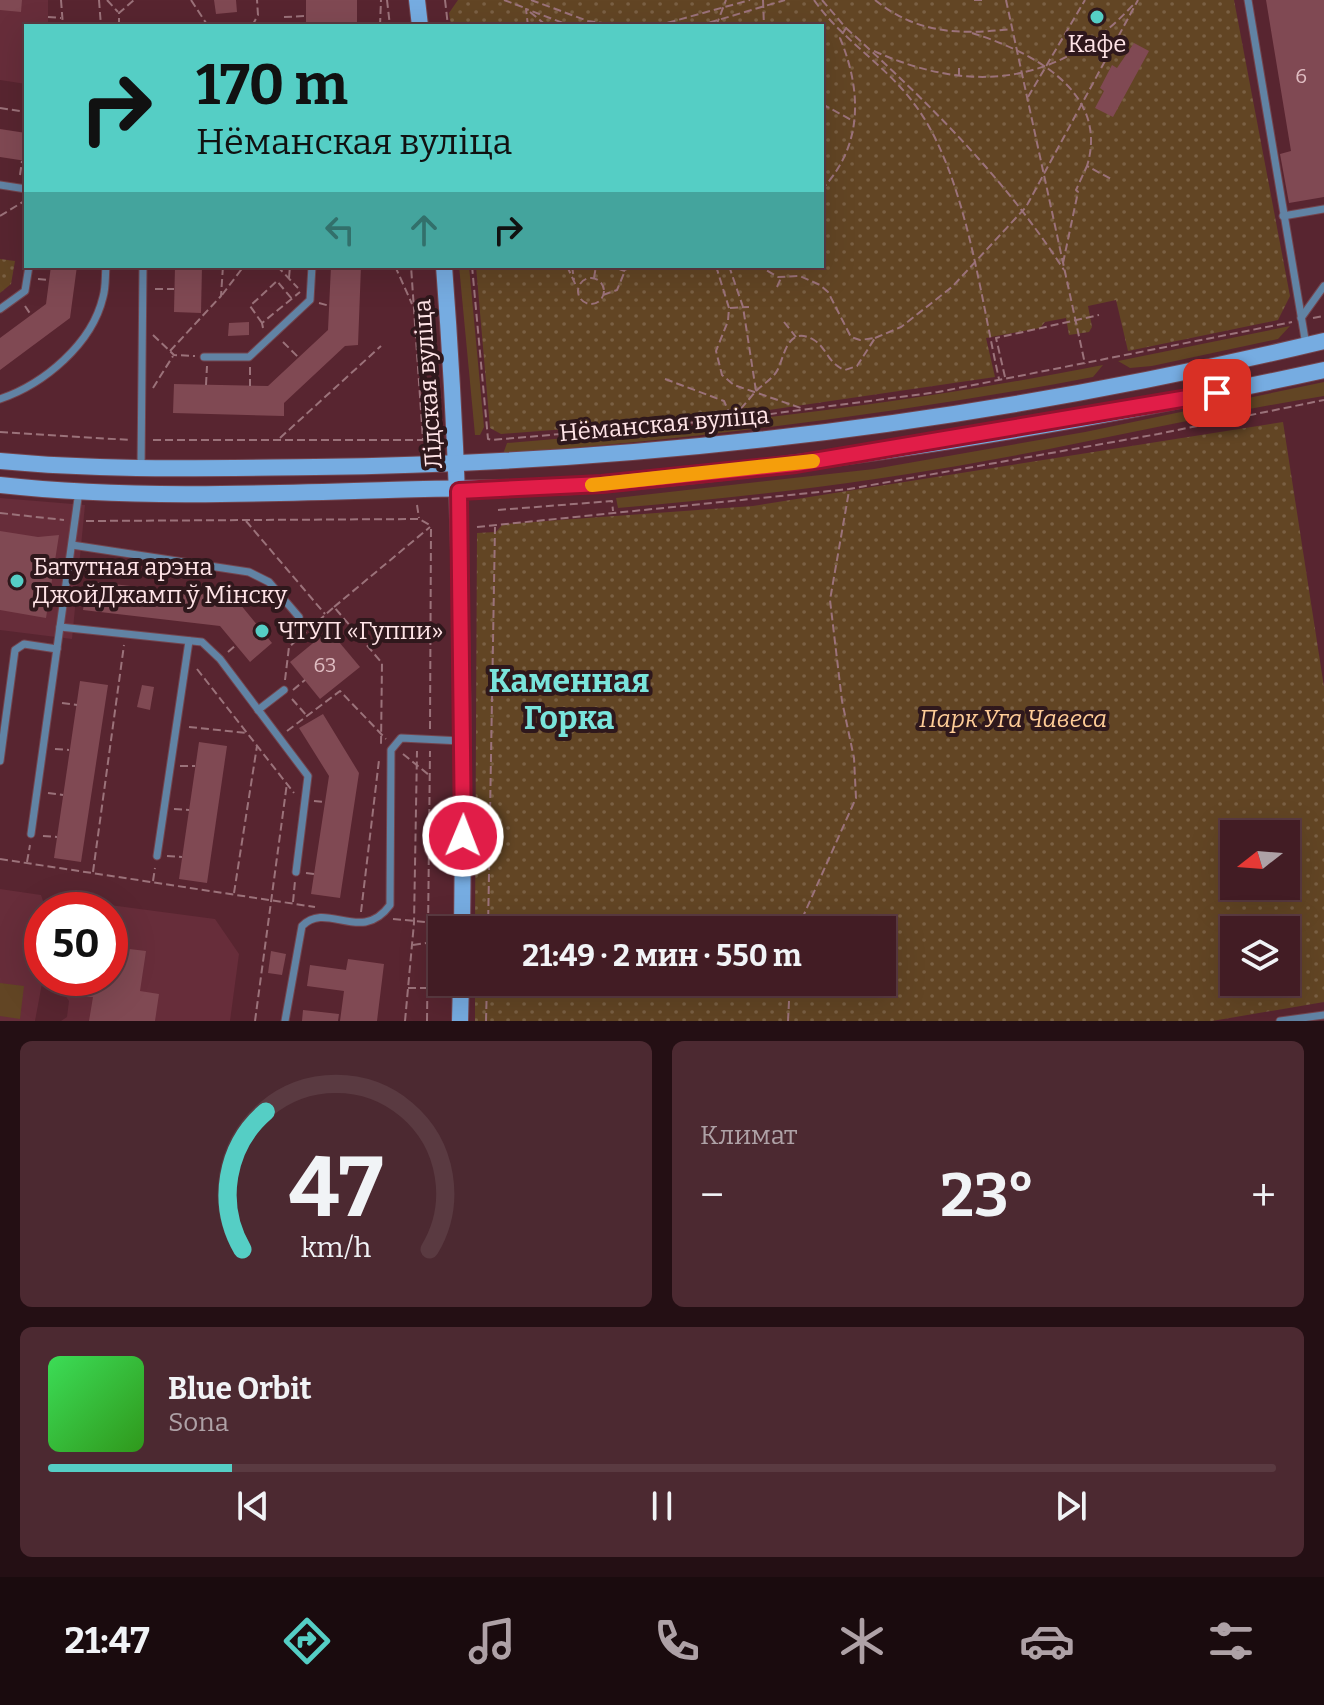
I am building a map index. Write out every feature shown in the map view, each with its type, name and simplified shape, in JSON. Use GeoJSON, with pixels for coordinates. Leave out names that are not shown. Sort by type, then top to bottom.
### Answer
{"type":"FeatureCollection","features":[{"type":"Feature","properties":{"kind":"main road"},"geometry":{"type":"LineString","coordinates":[[417,0],[420,24]]}},
{"type":"Feature","properties":{"kind":"main road","name":"Лідская вуліца"},"geometry":{"type":"LineString","coordinates":[[444,268],[459,491],[464,741],[462,916]]}},
{"type":"Feature","properties":{"kind":"main road","name":"Нёманская вуліца"},"geometry":{"type":"LineString","coordinates":[[0,461],[141,469],[457,464],[662,452],[824,432],[1099,387],[1324,341]]}},
{"type":"Feature","properties":{"kind":"main road"},"geometry":{"type":"LineString","coordinates":[[0,485],[79,491],[459,491],[602,484],[796,464],[1157,405],[1318,372],[1306,345]]}},
{"type":"Feature","properties":{"kind":"main road"},"geometry":{"type":"LineString","coordinates":[[460,1021],[461,996]]}},
{"type":"Feature","properties":{"kind":"lane"},"geometry":{"type":"LineString","coordinates":[[1248,0],[1306,345]]}},
{"type":"Feature","properties":{"kind":"lane"},"geometry":{"type":"LineString","coordinates":[[0,185],[22,188]]}},
{"type":"Feature","properties":{"kind":"lane"},"geometry":{"type":"LineString","coordinates":[[1283,216],[1324,209]]}},
{"type":"Feature","properties":{"kind":"lane"},"geometry":{"type":"LineString","coordinates":[[0,309],[25,291],[29,268]]}},
{"type":"Feature","properties":{"kind":"lane"},"geometry":{"type":"LineString","coordinates":[[0,399],[19,392],[66,359],[82,338],[103,299],[106,268]]}},
{"type":"Feature","properties":{"kind":"lane"},"geometry":{"type":"LineString","coordinates":[[141,469],[143,268]]}},
{"type":"Feature","properties":{"kind":"lane"},"geometry":{"type":"LineString","coordinates":[[206,357],[249,357],[265,344],[310,300],[312,268]]}},
{"type":"Feature","properties":{"kind":"lane"},"geometry":{"type":"LineString","coordinates":[[1301,318],[1324,286]]}},
{"type":"Feature","properties":{"kind":"lane"},"geometry":{"type":"LineString","coordinates":[[31,834],[79,491]]}},
{"type":"Feature","properties":{"kind":"lane"},"geometry":{"type":"LineString","coordinates":[[72,545],[249,572],[269,582],[299,617]]}},
{"type":"Feature","properties":{"kind":"lane"},"geometry":{"type":"LineString","coordinates":[[60,627],[202,642],[220,659],[308,776],[296,872]]}},
{"type":"Feature","properties":{"kind":"lane"},"geometry":{"type":"LineString","coordinates":[[157,856],[189,641]]}},
{"type":"Feature","properties":{"kind":"lane"},"geometry":{"type":"LineString","coordinates":[[0,761],[17,646],[57,649]]}},
{"type":"Feature","properties":{"kind":"lane"},"geometry":{"type":"LineString","coordinates":[[258,710],[284,690]]}},
{"type":"Feature","properties":{"kind":"lane"},"geometry":{"type":"LineString","coordinates":[[285,1021],[302,926],[317,918],[368,924],[382,917],[390,905],[394,745],[401,738],[464,741]]}},
{"type":"Feature","properties":{"kind":"lane"},"geometry":{"type":"LineString","coordinates":[[1280,1021],[1324,1015]]}},
{"type":"Feature","properties":{"kind":"path"},"geometry":{"type":"LineString","coordinates":[[61,0],[63,24]]}},
{"type":"Feature","properties":{"kind":"path"},"geometry":{"type":"LineString","coordinates":[[99,0],[101,24]]}},
{"type":"Feature","properties":{"kind":"path"},"geometry":{"type":"LineString","coordinates":[[107,0],[119,13],[119,24]]}},
{"type":"Feature","properties":{"kind":"path"},"geometry":{"type":"LineString","coordinates":[[119,13],[134,0]]}},
{"type":"Feature","properties":{"kind":"path"},"geometry":{"type":"LineString","coordinates":[[191,0],[207,24]]}},
{"type":"Feature","properties":{"kind":"path"},"geometry":{"type":"LineString","coordinates":[[253,24],[258,15],[257,0]]}},
{"type":"Feature","properties":{"kind":"path"},"geometry":{"type":"LineString","coordinates":[[380,24],[381,0]]}},
{"type":"Feature","properties":{"kind":"path"},"geometry":{"type":"LineString","coordinates":[[387,0],[390,24]]}},
{"type":"Feature","properties":{"kind":"path"},"geometry":{"type":"LineString","coordinates":[[445,0],[448,24]]}},
{"type":"Feature","properties":{"kind":"path"},"geometry":{"type":"LineString","coordinates":[[504,0],[566,24]]}},
{"type":"Feature","properties":{"kind":"path"},"geometry":{"type":"LineString","coordinates":[[531,0],[588,21],[610,24]]}},
{"type":"Feature","properties":{"kind":"path"},"geometry":{"type":"LineString","coordinates":[[717,24],[726,0]]}},
{"type":"Feature","properties":{"kind":"path"},"geometry":{"type":"LineString","coordinates":[[662,24],[750,0]]}},
{"type":"Feature","properties":{"kind":"path"},"geometry":{"type":"LineString","coordinates":[[763,0],[764,24]]}},
{"type":"Feature","properties":{"kind":"path"},"geometry":{"type":"LineString","coordinates":[[705,24],[785,0]]}},
{"type":"Feature","properties":{"kind":"path"},"geometry":{"type":"LineString","coordinates":[[814,0],[843,33],[903,90],[936,137],[954,185],[1000,381]]}},
{"type":"Feature","properties":{"kind":"path"},"geometry":{"type":"LineString","coordinates":[[822,0],[846,28],[955,130],[1023,211],[1065,272]]}},
{"type":"Feature","properties":{"kind":"path"},"geometry":{"type":"LineString","coordinates":[[875,0],[914,24],[943,32],[972,33],[1012,28]]}},
{"type":"Feature","properties":{"kind":"path"},"geometry":{"type":"LineString","coordinates":[[974,0],[982,0]]}},
{"type":"Feature","properties":{"kind":"path"},"geometry":{"type":"LineString","coordinates":[[1006,0],[1086,365]]}},
{"type":"Feature","properties":{"kind":"path"},"geometry":{"type":"LineString","coordinates":[[1028,98],[1085,0]]}},
{"type":"Feature","properties":{"kind":"path"},"geometry":{"type":"LineString","coordinates":[[870,49],[896,61],[959,78],[1022,73],[1064,61],[1115,25],[1138,0]]}},
{"type":"Feature","properties":{"kind":"path"},"geometry":{"type":"LineString","coordinates":[[763,268],[781,278],[800,276],[820,285],[828,292],[851,337],[860,340],[875,338],[901,327],[973,266],[1023,211],[1138,0]]}},
{"type":"Feature","properties":{"kind":"path"},"geometry":{"type":"LineString","coordinates":[[526,9],[528,24]]}},
{"type":"Feature","properties":{"kind":"path"},"geometry":{"type":"LineString","coordinates":[[526,9],[545,24]]}},
{"type":"Feature","properties":{"kind":"path"},"geometry":{"type":"LineString","coordinates":[[284,17],[306,16]]}},
{"type":"Feature","properties":{"kind":"path"},"geometry":{"type":"LineString","coordinates":[[48,17],[62,18]]}},
{"type":"Feature","properties":{"kind":"path"},"geometry":{"type":"LineString","coordinates":[[909,32],[914,24]]}},
{"type":"Feature","properties":{"kind":"path"},"geometry":{"type":"LineString","coordinates":[[824,187],[837,173],[856,122],[857,99],[851,66],[840,38],[846,28]]}},
{"type":"Feature","properties":{"kind":"path"},"geometry":{"type":"LineString","coordinates":[[972,33],[1017,49],[1047,66],[1065,82],[1081,106],[1091,141],[1087,166],[1076,190],[1063,264]]}},
{"type":"Feature","properties":{"kind":"path"},"geometry":{"type":"LineString","coordinates":[[896,61],[899,55]]}},
{"type":"Feature","properties":{"kind":"path"},"geometry":{"type":"LineString","coordinates":[[959,68],[959,78]]}},
{"type":"Feature","properties":{"kind":"path"},"geometry":{"type":"LineString","coordinates":[[824,105],[856,122]]}},
{"type":"Feature","properties":{"kind":"path"},"geometry":{"type":"LineString","coordinates":[[0,108],[24,112]]}},
{"type":"Feature","properties":{"kind":"path"},"geometry":{"type":"LineString","coordinates":[[22,161],[22,188]]}},
{"type":"Feature","properties":{"kind":"path"},"geometry":{"type":"LineString","coordinates":[[1087,166],[1111,179]]}},
{"type":"Feature","properties":{"kind":"path"},"geometry":{"type":"LineString","coordinates":[[0,216],[24,201]]}},
{"type":"Feature","properties":{"kind":"path"},"geometry":{"type":"LineString","coordinates":[[221,296],[223,268]]}},
{"type":"Feature","properties":{"kind":"path"},"geometry":{"type":"LineString","coordinates":[[170,351],[242,268]]}},
{"type":"Feature","properties":{"kind":"path"},"geometry":{"type":"LineString","coordinates":[[262,323],[301,291],[279,268]]}},
{"type":"Feature","properties":{"kind":"path"},"geometry":{"type":"LineString","coordinates":[[289,279],[290,268]]}},
{"type":"Feature","properties":{"kind":"path"},"geometry":{"type":"LineString","coordinates":[[396,268],[414,308]]}},
{"type":"Feature","properties":{"kind":"path"},"geometry":{"type":"LineString","coordinates":[[0,432],[141,440],[423,440],[411,268]]}},
{"type":"Feature","properties":{"kind":"path"},"geometry":{"type":"LineString","coordinates":[[472,268],[488,439],[732,419],[806,409],[1000,381],[1279,325]]}},
{"type":"Feature","properties":{"kind":"path"},"geometry":{"type":"LineString","coordinates":[[568,268],[582,300],[589,304],[617,290],[626,268]]}},
{"type":"Feature","properties":{"kind":"path"},"geometry":{"type":"LineString","coordinates":[[572,268],[575,285]]}},
{"type":"Feature","properties":{"kind":"path"},"geometry":{"type":"LineString","coordinates":[[594,279],[596,268]]}},
{"type":"Feature","properties":{"kind":"path"},"geometry":{"type":"LineString","coordinates":[[615,268],[625,271]]}},
{"type":"Feature","properties":{"kind":"path"},"geometry":{"type":"LineString","coordinates":[[717,268],[729,308],[728,321],[716,351],[718,367],[728,382],[756,391],[783,405],[806,409]]}},
{"type":"Feature","properties":{"kind":"path"},"geometry":{"type":"LineString","coordinates":[[730,268],[743,307],[756,391]]}},
{"type":"Feature","properties":{"kind":"path"},"geometry":{"type":"LineString","coordinates":[[777,287],[781,278]]}},
{"type":"Feature","properties":{"kind":"path"},"geometry":{"type":"LineString","coordinates":[[578,289],[582,282],[594,279]]}},
{"type":"Feature","properties":{"kind":"path"},"geometry":{"type":"LineString","coordinates":[[594,279],[603,287],[603,295]]}},
{"type":"Feature","properties":{"kind":"path"},"geometry":{"type":"LineString","coordinates":[[265,344],[262,323],[250,306],[277,281],[292,299]]}},
{"type":"Feature","properties":{"kind":"path"},"geometry":{"type":"LineString","coordinates":[[142,288],[174,289]]}},
{"type":"Feature","properties":{"kind":"path"},"geometry":{"type":"LineString","coordinates":[[729,308],[749,307]]}},
{"type":"Feature","properties":{"kind":"path"},"geometry":{"type":"LineString","coordinates":[[1005,380],[996,338],[1099,315]]}},
{"type":"Feature","properties":{"kind":"path"},"geometry":{"type":"LineString","coordinates":[[784,322],[797,338]]}},
{"type":"Feature","properties":{"kind":"path"},"geometry":{"type":"LineString","coordinates":[[142,324],[174,355],[189,356]]}},
{"type":"Feature","properties":{"kind":"path"},"geometry":{"type":"LineString","coordinates":[[275,334],[299,358]]}},
{"type":"Feature","properties":{"kind":"path"},"geometry":{"type":"LineString","coordinates":[[732,419],[777,372],[785,344],[797,338],[817,342],[829,360],[850,370],[862,360],[875,338]]}},
{"type":"Feature","properties":{"kind":"path"},"geometry":{"type":"LineString","coordinates":[[279,439],[381,346]]}},
{"type":"Feature","properties":{"kind":"path"},"geometry":{"type":"LineString","coordinates":[[141,407],[174,355]]}},
{"type":"Feature","properties":{"kind":"path"},"geometry":{"type":"LineString","coordinates":[[206,357],[206,385]]}},
{"type":"Feature","properties":{"kind":"path"},"geometry":{"type":"LineString","coordinates":[[249,357],[250,386]]}},
{"type":"Feature","properties":{"kind":"path"},"geometry":{"type":"LineString","coordinates":[[665,379],[724,401],[732,419]]}},
{"type":"Feature","properties":{"kind":"path"},"geometry":{"type":"LineString","coordinates":[[477,527],[849,489],[1144,437],[1324,400]]}},
{"type":"Feature","properties":{"kind":"path"},"geometry":{"type":"LineString","coordinates":[[415,451],[416,440]]}},
{"type":"Feature","properties":{"kind":"path"},"geometry":{"type":"LineString","coordinates":[[803,916],[856,798],[854,758],[842,701],[830,600],[849,489]]}},
{"type":"Feature","properties":{"kind":"path"},"geometry":{"type":"LineString","coordinates":[[498,510],[612,501],[613,512]]}},
{"type":"Feature","properties":{"kind":"path"},"geometry":{"type":"LineString","coordinates":[[417,503],[419,519]]}},
{"type":"Feature","properties":{"kind":"path"},"geometry":{"type":"LineString","coordinates":[[0,513],[75,521],[419,519],[431,526]]}},
{"type":"Feature","properties":{"kind":"path"},"geometry":{"type":"LineString","coordinates":[[245,520],[326,615]]}},
{"type":"Feature","properties":{"kind":"path"},"geometry":{"type":"LineString","coordinates":[[488,916],[495,525]]}},
{"type":"Feature","properties":{"kind":"path"},"geometry":{"type":"LineString","coordinates":[[284,690],[289,647],[431,526]]}},
{"type":"Feature","properties":{"kind":"path"},"geometry":{"type":"LineString","coordinates":[[428,916],[431,526]]}},
{"type":"Feature","properties":{"kind":"path"},"geometry":{"type":"LineString","coordinates":[[334,607],[382,663],[375,818],[361,914],[414,923],[428,922]]}},
{"type":"Feature","properties":{"kind":"path"},"geometry":{"type":"LineString","coordinates":[[92,873],[126,634]]}},
{"type":"Feature","properties":{"kind":"path"},"geometry":{"type":"LineString","coordinates":[[187,657],[305,806]]}},
{"type":"Feature","properties":{"kind":"path"},"geometry":{"type":"LineString","coordinates":[[305,680],[288,694],[307,716]]}},
{"type":"Feature","properties":{"kind":"path"},"geometry":{"type":"LineString","coordinates":[[279,736],[340,691],[381,735],[429,776]]}},
{"type":"Feature","properties":{"kind":"path"},"geometry":{"type":"LineString","coordinates":[[50,701],[77,705]]}},
{"type":"Feature","properties":{"kind":"path"},"geometry":{"type":"LineString","coordinates":[[178,726],[247,733]]}},
{"type":"Feature","properties":{"kind":"path"},"geometry":{"type":"LineString","coordinates":[[405,1021],[414,923],[417,738]]}},
{"type":"Feature","properties":{"kind":"path"},"geometry":{"type":"LineString","coordinates":[[234,894],[257,746]]}},
{"type":"Feature","properties":{"kind":"path"},"geometry":{"type":"LineString","coordinates":[[44,747],[69,750]]}},
{"type":"Feature","properties":{"kind":"path"},"geometry":{"type":"LineString","coordinates":[[171,765],[195,766]]}},
{"type":"Feature","properties":{"kind":"path"},"geometry":{"type":"LineString","coordinates":[[255,1021],[287,783]]}},
{"type":"Feature","properties":{"kind":"path"},"geometry":{"type":"LineString","coordinates":[[37,792],[63,795]]}},
{"type":"Feature","properties":{"kind":"path"},"geometry":{"type":"LineString","coordinates":[[164,808],[189,810]]}},
{"type":"Feature","properties":{"kind":"path"},"geometry":{"type":"LineString","coordinates":[[27,863],[31,834],[57,837]]}},
{"type":"Feature","properties":{"kind":"path"},"geometry":{"type":"LineString","coordinates":[[153,882],[157,856],[182,857]]}},
{"type":"Feature","properties":{"kind":"path"},"geometry":{"type":"LineString","coordinates":[[0,859],[320,907]]}},
{"type":"Feature","properties":{"kind":"path"},"geometry":{"type":"LineString","coordinates":[[293,903],[296,872]]}},
{"type":"Feature","properties":{"kind":"path"},"geometry":{"type":"LineString","coordinates":[[411,945],[428,942],[427,1021]]}},
{"type":"Feature","properties":{"kind":"path"},"geometry":{"type":"LineString","coordinates":[[407,988],[427,988]]}},
{"type":"Feature","properties":{"kind":"path"},"geometry":{"type":"LineString","coordinates":[[486,1021],[487,996]]}},
{"type":"Feature","properties":{"kind":"path"},"geometry":{"type":"LineString","coordinates":[[788,1021],[789,996]]}},
{"type":"Feature","properties":{"kind":"shaded area"},"geometry":{"type":"Polygon","coordinates":[[[0,0],[48,0],[48,24],[24,24],[24,84],[0,80],[0,0]]]}},
{"type":"Feature","properties":{"kind":"shaded area"},"geometry":{"type":"Polygon","coordinates":[[[0,498],[85,505],[72,639],[0,630],[0,498]]]}},
{"type":"Feature","properties":{"kind":"shaded area"},"geometry":{"type":"Polygon","coordinates":[[[0,889],[24,893],[24,996],[40,996],[35,1021],[0,1021],[0,889]]]}},
{"type":"Feature","properties":{"kind":"shaded area"},"geometry":{"type":"Polygon","coordinates":[[[128,907],[215,919],[239,954],[230,1021],[61,1021],[67,1017],[69,1001],[66,996],[128,996],[128,907]]]}},
{"type":"Feature","properties":{"kind":"green space"},"geometry":{"type":"Polygon","coordinates":[[[458,0],[1234,0],[1290,296],[1278,320],[1128,351],[1116,300],[1088,306],[1092,327],[1089,332],[1069,335],[1066,318],[1045,322],[1040,328],[986,338],[995,377],[721,417],[501,434],[490,428],[476,268],[824,268],[824,24],[451,24],[449,13],[458,0]]]}},
{"type":"Feature","properties":{"kind":"green space"},"geometry":{"type":"Polygon","coordinates":[[[0,259],[15,261],[11,284],[0,293],[0,259]]]}},
{"type":"Feature","properties":{"kind":"green space"},"geometry":{"type":"Polygon","coordinates":[[[459,268],[469,268],[484,427],[480,435],[475,435],[459,268]]]}},
{"type":"Feature","properties":{"kind":"green space"},"geometry":{"type":"Polygon","coordinates":[[[1290,326],[1278,339],[1152,366],[1130,368],[1118,361],[1290,326]]]}},
{"type":"Feature","properties":{"kind":"green space"},"geometry":{"type":"Polygon","coordinates":[[[1103,365],[1093,377],[873,413],[726,432],[503,454],[507,443],[806,413],[1103,365]]]}},
{"type":"Feature","properties":{"kind":"green space"},"geometry":{"type":"Polygon","coordinates":[[[1324,382],[1324,396],[939,469],[802,489],[664,504],[618,508],[616,498],[874,469],[1085,432],[1324,382]]]}},
{"type":"Feature","properties":{"kind":"green space","name":"Парк Уга Чавеса"},"geometry":{"type":"Polygon","coordinates":[[[1283,422],[1324,687],[1324,1002],[1212,1021],[475,1021],[475,996],[896,996],[896,916],[475,916],[477,533],[496,532],[503,524],[753,506],[1283,422]]]}},
{"type":"Feature","properties":{"kind":"green space"},"geometry":{"type":"Polygon","coordinates":[[[0,983],[24,986],[20,1019],[0,1016],[0,983]]]}},
{"type":"Feature","properties":{"kind":"building"},"geometry":{"type":"Polygon","coordinates":[[[0,0],[22,0],[21,12],[0,10],[0,0]]]}},
{"type":"Feature","properties":{"kind":"building"},"geometry":{"type":"Polygon","coordinates":[[[214,0],[236,0],[237,12],[216,14],[214,0]]]}},
{"type":"Feature","properties":{"kind":"building"},"geometry":{"type":"Polygon","coordinates":[[[306,0],[357,0],[357,24],[306,24],[306,0]]]}},
{"type":"Feature","properties":{"kind":"building"},"geometry":{"type":"Polygon","coordinates":[[[1266,0],[1324,0],[1324,197],[1289,203],[1280,154],[1291,151],[1266,0]]]}},
{"type":"Feature","properties":{"kind":"building"},"geometry":{"type":"Polygon","coordinates":[[[1134,43],[1149,51],[1113,117],[1095,108],[1104,91],[1100,88],[1112,65],[1117,68],[1134,43]]]}},
{"type":"Feature","properties":{"kind":"building"},"geometry":{"type":"Polygon","coordinates":[[[0,129],[24,133],[24,161],[0,157],[0,129]]]}},
{"type":"Feature","properties":{"kind":"building"},"geometry":{"type":"Polygon","coordinates":[[[51,268],[77,268],[70,318],[0,370],[0,338],[46,304],[51,268]]]}},
{"type":"Feature","properties":{"kind":"building"},"geometry":{"type":"Polygon","coordinates":[[[175,268],[202,268],[201,313],[174,312],[175,268]]]}},
{"type":"Feature","properties":{"kind":"building"},"geometry":{"type":"Polygon","coordinates":[[[331,268],[361,268],[358,345],[345,346],[284,403],[284,416],[173,413],[174,384],[268,386],[328,330],[331,268]]]}},
{"type":"Feature","properties":{"kind":"building"},"geometry":{"type":"Polygon","coordinates":[[[249,322],[249,335],[228,336],[229,323],[249,322]]]}},
{"type":"Feature","properties":{"kind":"building"},"geometry":{"type":"Polygon","coordinates":[[[0,531],[38,537],[59,535],[46,618],[0,610],[0,531]]]}},
{"type":"Feature","properties":{"kind":"building"},"geometry":{"type":"Polygon","coordinates":[[[87,581],[235,598],[272,643],[250,662],[220,626],[83,610],[87,581]]]}},
{"type":"Feature","properties":{"kind":"building"},"geometry":{"type":"Polygon","coordinates":[[[329,630],[360,667],[320,699],[290,662],[329,630]]]}},
{"type":"Feature","properties":{"kind":"building"},"geometry":{"type":"Polygon","coordinates":[[[80,681],[108,685],[81,862],[54,858],[80,681]]]}},
{"type":"Feature","properties":{"kind":"building"},"geometry":{"type":"Polygon","coordinates":[[[142,685],[154,687],[150,710],[137,707],[142,685]]]}},
{"type":"Feature","properties":{"kind":"building"},"geometry":{"type":"Polygon","coordinates":[[[323,714],[359,773],[340,898],[311,894],[329,776],[299,728],[323,714]]]}},
{"type":"Feature","properties":{"kind":"building"},"geometry":{"type":"Polygon","coordinates":[[[199,742],[227,746],[207,883],[179,879],[199,742]]]}},
{"type":"Feature","properties":{"kind":"building"},"geometry":{"type":"Polygon","coordinates":[[[128,949],[146,951],[140,991],[159,994],[155,1021],[89,1021],[93,997],[87,997],[128,996],[128,949]]]}},
{"type":"Feature","properties":{"kind":"building"},"geometry":{"type":"Polygon","coordinates":[[[271,951],[286,954],[282,975],[268,973],[271,951]]]}},
{"type":"Feature","properties":{"kind":"building"},"geometry":{"type":"Polygon","coordinates":[[[348,959],[384,964],[377,1021],[340,1021],[344,991],[307,986],[310,965],[346,970],[348,959]]]}},
{"type":"Feature","properties":{"kind":"building"},"geometry":{"type":"Polygon","coordinates":[[[303,1010],[339,1014],[338,1021],[302,1021],[303,1010]]]}},
{"type":"Feature","properties":{"kind":"slow traffic"},"geometry":{"type":"LineString","coordinates":[[592,485],[813,461]]}},
{"type":"Feature","properties":{"kind":"place","name":"Кафе"},"geometry":{"type":"Point","coordinates":[1097,17]}},
{"type":"Feature","properties":{"kind":"place","name":"Батутная арэна ДжойДжамп ў Мінску"},"geometry":{"type":"Point","coordinates":[17,581]}},
{"type":"Feature","properties":{"kind":"place","name":"ЧТУП «Гуппи»"},"geometry":{"type":"Point","coordinates":[262,631]}},
{"type":"Feature","properties":{"kind":"district","name":"Каменная Горка"},"geometry":{"type":"Point","coordinates":[569,700]}},
{"type":"Feature","properties":{"kind":"route"},"geometry":{"type":"LineString","coordinates":[[463,836],[459,491],[602,484],[796,464],[1217,393]]}}]}
